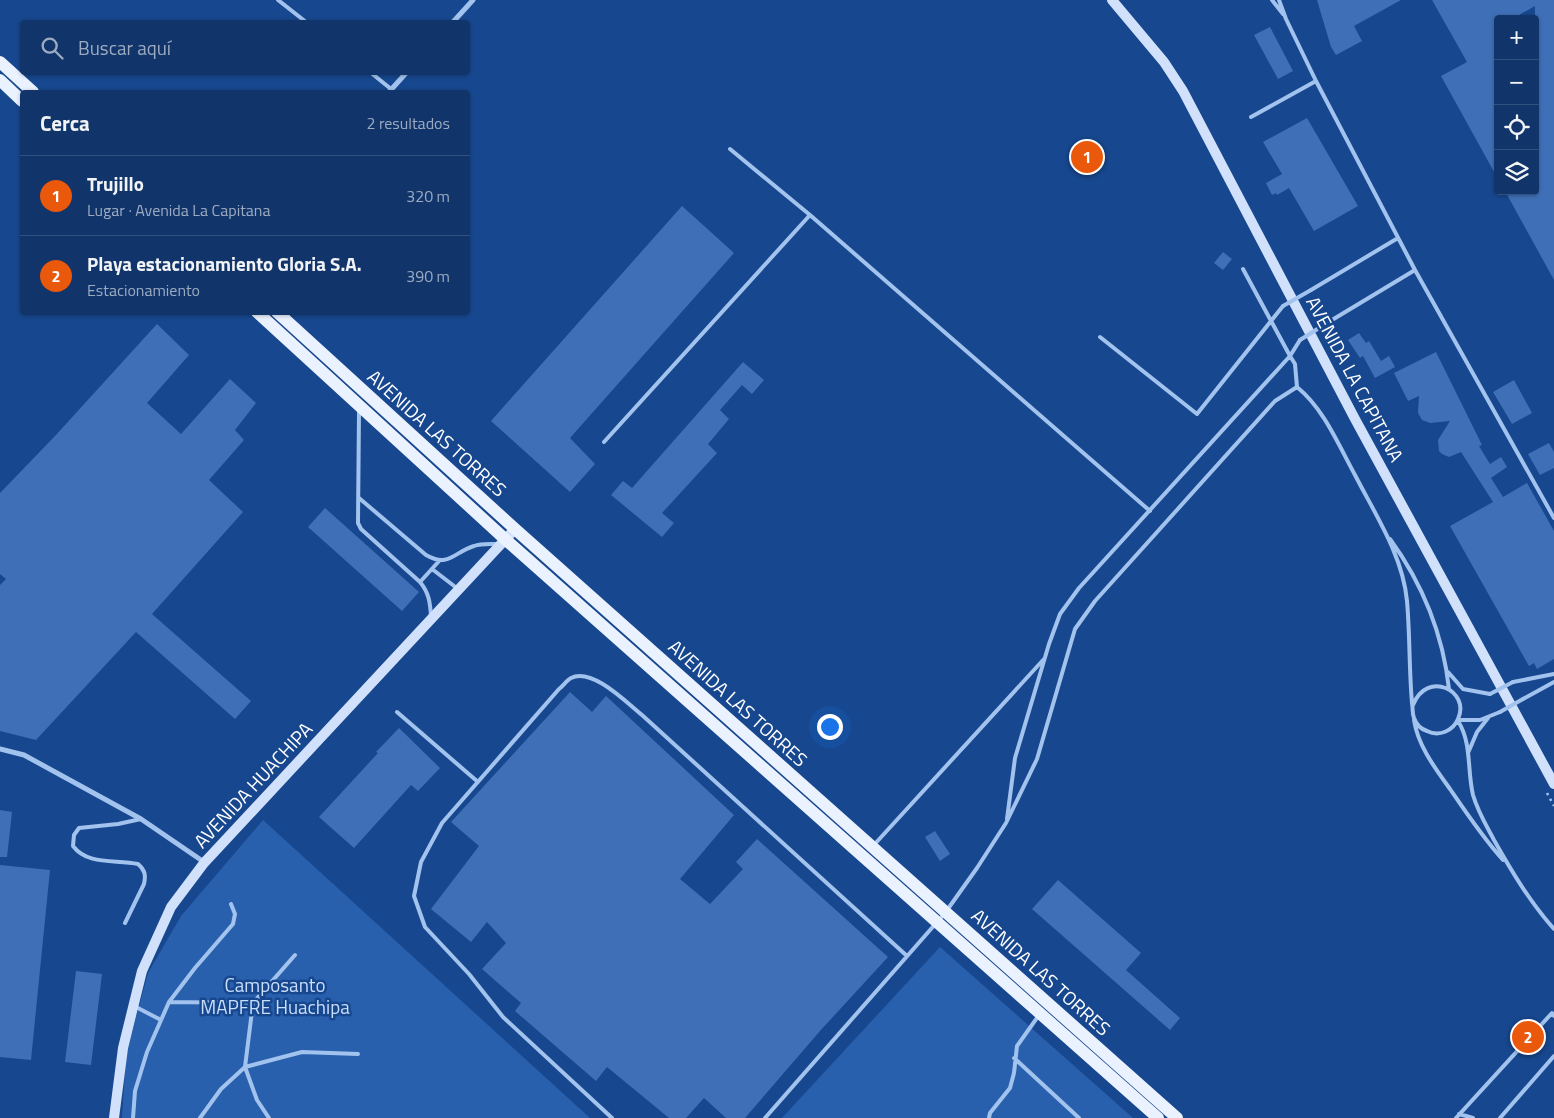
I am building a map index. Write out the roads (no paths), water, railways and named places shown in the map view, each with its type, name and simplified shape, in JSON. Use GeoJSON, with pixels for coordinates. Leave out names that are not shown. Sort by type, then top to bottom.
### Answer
{"type":"FeatureCollection","features":[{"type":"Feature","properties":{"kind":"main road"},"geometry":{"type":"LineString","coordinates":[[0,62],[31,90]]}},
{"type":"Feature","properties":{"kind":"main road"},"geometry":{"type":"LineString","coordinates":[[0,80],[20,99]]}},
{"type":"Feature","properties":{"kind":"main road","name":"AVENIDA LAS TORRES"},"geometry":{"type":"LineString","coordinates":[[260,315],[504,542],[1158,1118]]}},
{"type":"Feature","properties":{"kind":"main road","name":"AVENIDA LAS TORRES"},"geometry":{"type":"LineString","coordinates":[[279,315],[515,529],[1177,1118]]}},
{"type":"Feature","properties":{"kind":"street"},"geometry":{"type":"LineString","coordinates":[[455,20],[473,0]]}},
{"type":"Feature","properties":{"kind":"street","name":"AVENIDA LA CAPITANA"},"geometry":{"type":"LineString","coordinates":[[1112,0],[1164,62],[1183,91],[1355,419],[1554,784]]}},
{"type":"Feature","properties":{"kind":"street"},"geometry":{"type":"LineString","coordinates":[[391,90],[404,75]]}},
{"type":"Feature","properties":{"kind":"street","name":"AVENIDA HUACHIPA"},"geometry":{"type":"LineString","coordinates":[[114,1118],[122,1048],[142,971],[171,907],[204,863],[515,529]]}},
{"type":"Feature","properties":{"kind":"street"},"geometry":{"type":"LineString","coordinates":[[0,749],[24,755],[141,819],[204,863]]}},
{"type":"Feature","properties":{"kind":"lane"},"geometry":{"type":"LineString","coordinates":[[278,0],[303,20]]}},
{"type":"Feature","properties":{"kind":"lane"},"geometry":{"type":"LineString","coordinates":[[1272,0],[1286,19]]}},
{"type":"Feature","properties":{"kind":"lane"},"geometry":{"type":"LineString","coordinates":[[1279,0],[1286,19],[1316,81],[1398,238],[1554,518]]}},
{"type":"Feature","properties":{"kind":"lane"},"geometry":{"type":"LineString","coordinates":[[373,75],[389,90]]}},
{"type":"Feature","properties":{"kind":"lane"},"geometry":{"type":"LineString","coordinates":[[1251,117],[1316,81]]}},
{"type":"Feature","properties":{"kind":"lane"},"geometry":{"type":"LineString","coordinates":[[730,149],[810,215],[1150,511]]}},
{"type":"Feature","properties":{"kind":"lane"},"geometry":{"type":"LineString","coordinates":[[604,442],[810,215]]}},
{"type":"Feature","properties":{"kind":"lane"},"geometry":{"type":"LineString","coordinates":[[1100,337],[1197,414],[1282,306],[1398,238]]}},
{"type":"Feature","properties":{"kind":"lane"},"geometry":{"type":"LineString","coordinates":[[1243,269],[1295,364],[1297,387],[1309,397],[1326,421],[1387,536],[1402,576],[1407,600],[1410,690],[1416,732],[1431,761],[1482,836],[1508,866],[1554,929]]}},
{"type":"Feature","properties":{"kind":"lane"},"geometry":{"type":"LineString","coordinates":[[1006,824],[1015,758],[1045,658],[1060,614],[1079,588],[1290,356],[1300,340],[1415,270]]}},
{"type":"Feature","properties":{"kind":"lane"},"geometry":{"type":"LineString","coordinates":[[765,1118],[945,912],[1006,824],[1037,759],[1075,629],[1094,602],[1274,401],[1297,387]]}},
{"type":"Feature","properties":{"kind":"lane"},"geometry":{"type":"LineString","coordinates":[[360,406],[358,523],[361,529],[420,582],[430,599],[432,619]]}},
{"type":"Feature","properties":{"kind":"lane"},"geometry":{"type":"LineString","coordinates":[[359,498],[426,555],[440,560],[449,559],[474,546],[504,542]]}},
{"type":"Feature","properties":{"kind":"lane"},"geometry":{"type":"LineString","coordinates":[[1387,536],[1406,561],[1424,599],[1438,634],[1450,690]]}},
{"type":"Feature","properties":{"kind":"lane"},"geometry":{"type":"LineString","coordinates":[[420,582],[440,560]]}},
{"type":"Feature","properties":{"kind":"lane"},"geometry":{"type":"LineString","coordinates":[[432,569],[459,590]]}},
{"type":"Feature","properties":{"kind":"lane"},"geometry":{"type":"LineString","coordinates":[[872,847],[1045,658]]}},
{"type":"Feature","properties":{"kind":"lane"},"geometry":{"type":"LineString","coordinates":[[1447,672],[1463,689]]}},
{"type":"Feature","properties":{"kind":"lane"},"geometry":{"type":"LineString","coordinates":[[1450,690],[1463,689],[1490,694],[1514,682],[1554,674]]}},
{"type":"Feature","properties":{"kind":"lane"},"geometry":{"type":"LineString","coordinates":[[612,1118],[502,1017],[469,974],[425,928],[414,896],[421,862],[442,823],[559,689],[572,678],[586,676],[603,684],[642,715],[907,956]]}},
{"type":"Feature","properties":{"kind":"lane"},"geometry":{"type":"LineString","coordinates":[[1458,720],[1480,720],[1500,712],[1554,682]]}},
{"type":"Feature","properties":{"kind":"lane"},"geometry":{"type":"LineString","coordinates":[[1413,705],[1420,692],[1427,688],[1442,686],[1450,690],[1459,700],[1460,714],[1458,720],[1452,728],[1444,732],[1435,734],[1426,731],[1418,726],[1414,718]]}},
{"type":"Feature","properties":{"kind":"lane"},"geometry":{"type":"LineString","coordinates":[[397,712],[478,782]]}},
{"type":"Feature","properties":{"kind":"lane"},"geometry":{"type":"LineString","coordinates":[[1468,753],[1477,732],[1489,716]]}},
{"type":"Feature","properties":{"kind":"lane"},"geometry":{"type":"LineString","coordinates":[[1458,720],[1463,729],[1468,753],[1473,795],[1481,817],[1508,866]]}},
{"type":"Feature","properties":{"kind":"lane"},"geometry":{"type":"LineString","coordinates":[[125,923],[144,884],[146,877],[144,870],[138,864],[91,859],[79,854],[73,846],[74,835],[80,828],[141,819]]}},
{"type":"Feature","properties":{"kind":"lane"},"geometry":{"type":"LineString","coordinates":[[133,1118],[135,1091],[147,1052],[169,1002],[233,924],[234,914],[231,904]]}},
{"type":"Feature","properties":{"kind":"lane"},"geometry":{"type":"LineString","coordinates":[[269,1118],[257,1100],[245,1067],[253,1003],[296,954]]}},
{"type":"Feature","properties":{"kind":"lane"},"geometry":{"type":"LineString","coordinates":[[169,1002],[253,1003]]}},
{"type":"Feature","properties":{"kind":"lane"},"geometry":{"type":"LineString","coordinates":[[133,1006],[162,1020]]}},
{"type":"Feature","properties":{"kind":"lane"},"geometry":{"type":"LineString","coordinates":[[989,1118],[990,1113],[1010,1088],[1014,1074],[1014,1058],[1017,1046],[1040,1014]]}},
{"type":"Feature","properties":{"kind":"lane"},"geometry":{"type":"LineString","coordinates":[[1458,1116],[1552,1014],[1554,1016]]}},
{"type":"Feature","properties":{"kind":"lane"},"geometry":{"type":"LineString","coordinates":[[200,1118],[221,1089],[245,1067],[302,1052],[358,1054]]}},
{"type":"Feature","properties":{"kind":"lane"},"geometry":{"type":"LineString","coordinates":[[1500,1118],[1554,1056]]}},
{"type":"Feature","properties":{"kind":"lane"},"geometry":{"type":"LineString","coordinates":[[1014,1058],[1079,1118]]}},
{"type":"Feature","properties":{"kind":"lane"},"geometry":{"type":"LineString","coordinates":[[1458,1116],[1473,1118]]}},
{"type":"Feature","properties":{"kind":"place","name":"Trujillo"},"geometry":{"type":"Point","coordinates":[1087,157]}},
{"type":"Feature","properties":{"kind":"place","name":"Playa estacionamiento Gloria S.A."},"geometry":{"type":"Point","coordinates":[1528,1037]}},
{"type":"Feature","properties":{"kind":"park label","name":"Camposanto MAPFRE Huachipa"},"geometry":{"type":"Point","coordinates":[275,996]}}]}
